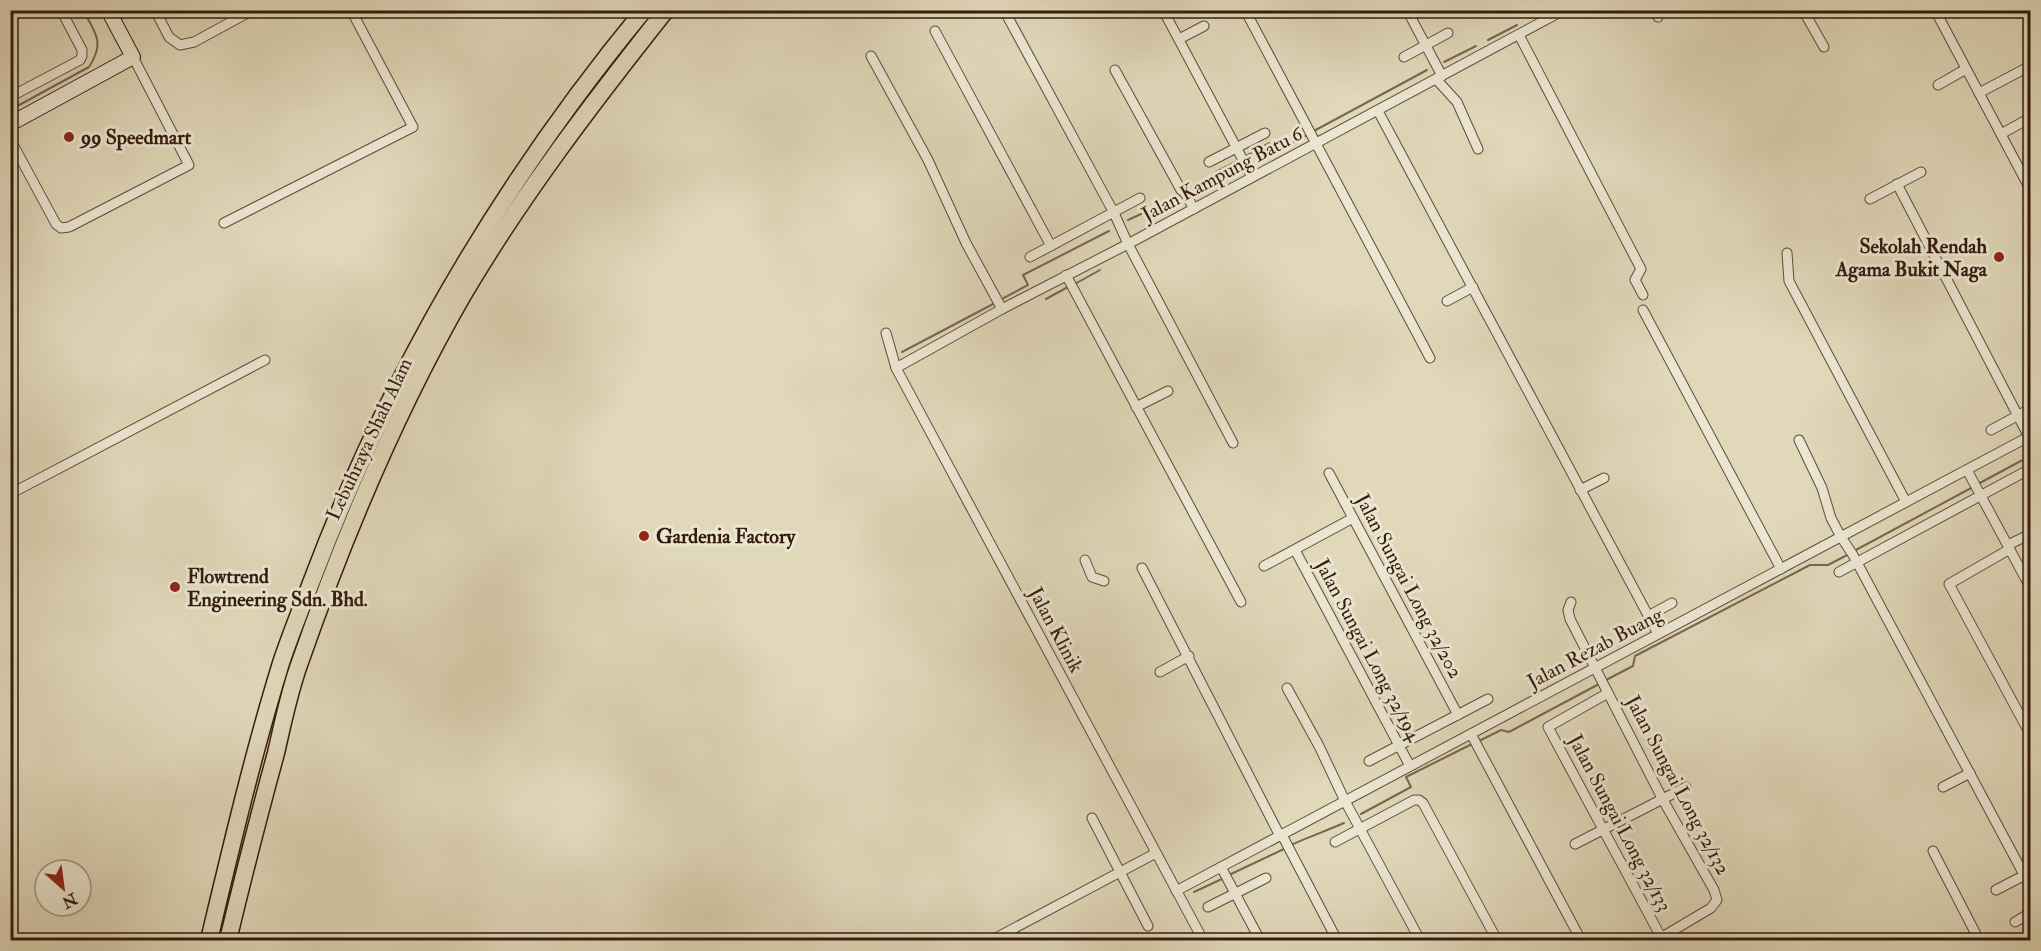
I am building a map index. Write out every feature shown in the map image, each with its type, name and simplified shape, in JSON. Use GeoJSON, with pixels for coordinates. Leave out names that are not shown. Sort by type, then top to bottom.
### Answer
{"type":"FeatureCollection","features":[{"type":"Feature","properties":{"kind":"highway","name":"Lebuhraya Shah Alam"},"geometry":{"type":"LineString","coordinates":[[209,940],[251,771],[282,661],[338,511],[385,408],[449,287],[485,229],[560,117],[644,10]]}},
{"type":"Feature","properties":{"kind":"highway","name":"Lebuhraya Shah Alam"},"geometry":{"type":"LineString","coordinates":[[228,940],[298,665],[354,518],[402,412],[463,295],[499,237],[573,129],[666,10]]}},
{"type":"Feature","properties":{"kind":"street"},"geometry":{"type":"LineString","coordinates":[[10,97],[80,60],[82,50],[61,10]]}},
{"type":"Feature","properties":{"kind":"street"},"geometry":{"type":"LineString","coordinates":[[10,139],[56,224],[61,228],[69,227],[189,165],[108,10]]}},
{"type":"Feature","properties":{"kind":"street"},"geometry":{"type":"LineString","coordinates":[[155,10],[169,37],[180,45],[195,42],[253,10]]}},
{"type":"Feature","properties":{"kind":"street"},"geometry":{"type":"LineString","coordinates":[[224,223],[413,127],[351,10]]}},
{"type":"Feature","properties":{"kind":"street"},"geometry":{"type":"LineString","coordinates":[[1004,10],[1114,213],[1233,444]]}},
{"type":"Feature","properties":{"kind":"street"},"geometry":{"type":"LineString","coordinates":[[1163,10],[1252,177]]}},
{"type":"Feature","properties":{"kind":"street"},"geometry":{"type":"LineString","coordinates":[[1245,10],[1312,138],[1368,237],[1430,358]]}},
{"type":"Feature","properties":{"kind":"street"},"geometry":{"type":"LineString","coordinates":[[1407,10],[1439,77],[1457,102],[1478,149]]}},
{"type":"Feature","properties":{"kind":"street","name":"Jalan Kampung Batu 6"},"geometry":{"type":"LineString","coordinates":[[896,368],[1002,309],[1069,282],[1128,244],[1252,177],[1312,138],[1378,111],[1564,10]]}},
{"type":"Feature","properties":{"kind":"street"},"geometry":{"type":"LineString","coordinates":[[1807,11],[1824,47]]}},
{"type":"Feature","properties":{"kind":"street"},"geometry":{"type":"LineString","coordinates":[[1936,11],[2031,189]]}},
{"type":"Feature","properties":{"kind":"street"},"geometry":{"type":"LineString","coordinates":[[1179,39],[1204,26]]}},
{"type":"Feature","properties":{"kind":"street"},"geometry":{"type":"LineString","coordinates":[[935,31],[1051,246]]}},
{"type":"Feature","properties":{"kind":"street"},"geometry":{"type":"LineString","coordinates":[[1404,57],[1448,33]]}},
{"type":"Feature","properties":{"kind":"street"},"geometry":{"type":"LineString","coordinates":[[1519,35],[1641,269],[1635,280],[1643,294]]}},
{"type":"Feature","properties":{"kind":"street"},"geometry":{"type":"LineString","coordinates":[[871,56],[928,160],[966,243],[1002,309]]}},
{"type":"Feature","properties":{"kind":"street"},"geometry":{"type":"LineString","coordinates":[[10,124],[133,57]]}},
{"type":"Feature","properties":{"kind":"street"},"geometry":{"type":"LineString","coordinates":[[1979,93],[2031,66]]}},
{"type":"Feature","properties":{"kind":"street"},"geometry":{"type":"LineString","coordinates":[[1938,85],[1966,69]]}},
{"type":"Feature","properties":{"kind":"street"},"geometry":{"type":"LineString","coordinates":[[1115,70],[1181,190],[1194,209]]}},
{"type":"Feature","properties":{"kind":"street"},"geometry":{"type":"LineString","coordinates":[[1378,111],[1658,634]]}},
{"type":"Feature","properties":{"kind":"street"},"geometry":{"type":"LineString","coordinates":[[2001,134],[2031,118]]}},
{"type":"Feature","properties":{"kind":"street"},"geometry":{"type":"LineString","coordinates":[[1209,162],[1239,151],[1265,133]]}},
{"type":"Feature","properties":{"kind":"street"},"geometry":{"type":"LineString","coordinates":[[1870,199],[1921,172]]}},
{"type":"Feature","properties":{"kind":"street"},"geometry":{"type":"LineString","coordinates":[[1897,184],[2030,437]]}},
{"type":"Feature","properties":{"kind":"street"},"geometry":{"type":"LineString","coordinates":[[1030,257],[1140,198]]}},
{"type":"Feature","properties":{"kind":"street"},"geometry":{"type":"LineString","coordinates":[[1787,253],[1789,281],[1905,502]]}},
{"type":"Feature","properties":{"kind":"street"},"geometry":{"type":"LineString","coordinates":[[1069,282],[1241,602]]}},
{"type":"Feature","properties":{"kind":"street"},"geometry":{"type":"LineString","coordinates":[[1447,301],[1473,287]]}},
{"type":"Feature","properties":{"kind":"street"},"geometry":{"type":"LineString","coordinates":[[1643,310],[1781,569]]}},
{"type":"Feature","properties":{"kind":"street","name":"Jalan Klinik"},"geometry":{"type":"LineString","coordinates":[[886,333],[896,368],[1203,940]]}},
{"type":"Feature","properties":{"kind":"street"},"geometry":{"type":"LineString","coordinates":[[10,494],[265,360]]}},
{"type":"Feature","properties":{"kind":"street"},"geometry":{"type":"LineString","coordinates":[[1136,407],[1168,391]]}},
{"type":"Feature","properties":{"kind":"street"},"geometry":{"type":"LineString","coordinates":[[1991,430],[2031,409]]}},
{"type":"Feature","properties":{"kind":"street","name":"Jalan Rezab Buang"},"geometry":{"type":"LineString","coordinates":[[1176,891],[1228,880],[1345,801],[1410,766],[1475,743],[1596,667],[2030,437]]}},
{"type":"Feature","properties":{"kind":"street"},"geometry":{"type":"LineString","coordinates":[[1799,440],[1822,488],[1831,518],[2031,885]]}},
{"type":"Feature","properties":{"kind":"street"},"geometry":{"type":"LineString","coordinates":[[1839,572],[1853,555],[1978,489],[2031,468]]}},
{"type":"Feature","properties":{"kind":"street"},"geometry":{"type":"LineString","coordinates":[[1967,470],[2031,587]]}},
{"type":"Feature","properties":{"kind":"street","name":"Jalan Sungai Long 32/202"},"geometry":{"type":"LineString","coordinates":[[1329,473],[1458,715]]}},
{"type":"Feature","properties":{"kind":"street"},"geometry":{"type":"LineString","coordinates":[[1580,490],[1604,478]]}},
{"type":"Feature","properties":{"kind":"street"},"geometry":{"type":"LineString","coordinates":[[1264,567],[1353,518]]}},
{"type":"Feature","properties":{"kind":"street"},"geometry":{"type":"LineString","coordinates":[[2031,534],[1949,584],[2031,734]]}},
{"type":"Feature","properties":{"kind":"street","name":"Jalan Sungai Long 32/194"},"geometry":{"type":"LineString","coordinates":[[1295,550],[1410,766]]}},
{"type":"Feature","properties":{"kind":"street"},"geometry":{"type":"LineString","coordinates":[[1085,560],[1092,577],[1104,581]]}},
{"type":"Feature","properties":{"kind":"street"},"geometry":{"type":"LineString","coordinates":[[1142,568],[1337,940]]}},
{"type":"Feature","properties":{"kind":"street","name":"Jalan Sungai Long 32/132"},"geometry":{"type":"LineString","coordinates":[[1571,602],[1568,610],[1570,619],[1663,800],[1714,890],[1717,900],[1712,908],[1659,939]]}},
{"type":"Feature","properties":{"kind":"street"},"geometry":{"type":"LineString","coordinates":[[1648,616],[1672,603]]}},
{"type":"Feature","properties":{"kind":"street"},"geometry":{"type":"LineString","coordinates":[[1160,672],[1189,656]]}},
{"type":"Feature","properties":{"kind":"street","name":"Jalan Sungai Long 32/133"},"geometry":{"type":"LineString","coordinates":[[1604,686],[1548,727],[1659,939]]}},
{"type":"Feature","properties":{"kind":"street"},"geometry":{"type":"LineString","coordinates":[[1287,688],[1420,940]]}},
{"type":"Feature","properties":{"kind":"street"},"geometry":{"type":"LineString","coordinates":[[1369,761],[1488,699]]}},
{"type":"Feature","properties":{"kind":"street"},"geometry":{"type":"LineString","coordinates":[[1475,743],[1581,940]]}},
{"type":"Feature","properties":{"kind":"street"},"geometry":{"type":"LineString","coordinates":[[1943,787],[1970,773]]}},
{"type":"Feature","properties":{"kind":"street"},"geometry":{"type":"LineString","coordinates":[[1575,844],[1686,787]]}},
{"type":"Feature","properties":{"kind":"street"},"geometry":{"type":"LineString","coordinates":[[1335,842],[1414,800],[1419,800],[1423,803],[1497,940]]}},
{"type":"Feature","properties":{"kind":"street"},"geometry":{"type":"LineString","coordinates":[[1092,818],[1148,926]]}},
{"type":"Feature","properties":{"kind":"street"},"geometry":{"type":"LineString","coordinates":[[1933,851],[1979,940]]}},
{"type":"Feature","properties":{"kind":"street"},"geometry":{"type":"LineString","coordinates":[[992,940],[1156,853]]}},
{"type":"Feature","properties":{"kind":"street"},"geometry":{"type":"LineString","coordinates":[[1996,890],[2025,875]]}},
{"type":"Feature","properties":{"kind":"street"},"geometry":{"type":"LineString","coordinates":[[1228,880],[1266,878]]}},
{"type":"Feature","properties":{"kind":"street"},"geometry":{"type":"LineString","coordinates":[[1208,907],[1228,880]]}},
{"type":"Feature","properties":{"kind":"street"},"geometry":{"type":"LineString","coordinates":[[1228,880],[1260,940]]}},
{"type":"Feature","properties":{"kind":"street"},"geometry":{"type":"LineString","coordinates":[[2014,922],[2031,913]]}},
{"type":"Feature","properties":{"kind":"waterway"},"geometry":{"type":"LineString","coordinates":[[10,110],[89,67],[98,44],[95,32],[83,10]]}},
{"type":"Feature","properties":{"kind":"waterway"},"geometry":{"type":"LineString","coordinates":[[1530,18],[1544,10]]}},
{"type":"Feature","properties":{"kind":"waterway"},"geometry":{"type":"LineString","coordinates":[[1488,40],[1517,25]]}},
{"type":"Feature","properties":{"kind":"waterway"},"geometry":{"type":"LineString","coordinates":[[1444,62],[1476,46]]}},
{"type":"Feature","properties":{"kind":"waterway"},"geometry":{"type":"LineString","coordinates":[[1312,132],[1427,70]]}},
{"type":"Feature","properties":{"kind":"waterway"},"geometry":{"type":"LineString","coordinates":[[1244,157],[1269,143],[1279,150],[1307,135]]}},
{"type":"Feature","properties":{"kind":"waterway"},"geometry":{"type":"LineString","coordinates":[[1190,198],[1215,184],[1216,172],[1239,160]]}},
{"type":"Feature","properties":{"kind":"waterway"},"geometry":{"type":"LineString","coordinates":[[1128,220],[1143,213],[1155,217],[1185,201]]}},
{"type":"Feature","properties":{"kind":"waterway"},"geometry":{"type":"LineString","coordinates":[[1000,300],[1028,285],[1023,275],[1109,231]]}},
{"type":"Feature","properties":{"kind":"waterway"},"geometry":{"type":"LineString","coordinates":[[1073,285],[1100,270]]}},
{"type":"Feature","properties":{"kind":"waterway"},"geometry":{"type":"LineString","coordinates":[[1046,299],[1068,287]]}},
{"type":"Feature","properties":{"kind":"waterway"},"geometry":{"type":"LineString","coordinates":[[902,352],[995,303]]}},
{"type":"Feature","properties":{"kind":"waterway"},"geometry":{"type":"LineString","coordinates":[[1978,484],[2030,456]]}},
{"type":"Feature","properties":{"kind":"waterway"},"geometry":{"type":"LineString","coordinates":[[1854,551],[1973,487]]}},
{"type":"Feature","properties":{"kind":"waterway"},"geometry":{"type":"LineString","coordinates":[[1604,681],[1633,666],[1635,656],[1810,565],[1828,565],[1849,554]]}},
{"type":"Feature","properties":{"kind":"waterway"},"geometry":{"type":"LineString","coordinates":[[1479,741],[1501,730],[1509,732],[1599,684]]}},
{"type":"Feature","properties":{"kind":"waterway"},"geometry":{"type":"LineString","coordinates":[[1361,814],[1411,787],[1406,777],[1474,743]]}},
{"type":"Feature","properties":{"kind":"waterway"},"geometry":{"type":"LineString","coordinates":[[1291,845],[1344,823]]}},
{"type":"Feature","properties":{"kind":"waterway"},"geometry":{"type":"LineString","coordinates":[[1229,875],[1286,848]]}},
{"type":"Feature","properties":{"kind":"waterway"},"geometry":{"type":"LineString","coordinates":[[1194,892],[1224,878]]}},
{"type":"Feature","properties":{"kind":"place","name":"99 Speedmart"},"geometry":{"type":"Point","coordinates":[69,137]}},
{"type":"Feature","properties":{"kind":"place","name":"Sekolah Rendah Agama Bukit Naga"},"geometry":{"type":"Point","coordinates":[1999,257]}},
{"type":"Feature","properties":{"kind":"place","name":"Gardenia Factory"},"geometry":{"type":"Point","coordinates":[644,536]}},
{"type":"Feature","properties":{"kind":"place","name":"Flowtrend Engineering Sdn. Bhd."},"geometry":{"type":"Point","coordinates":[175,587]}}]}
